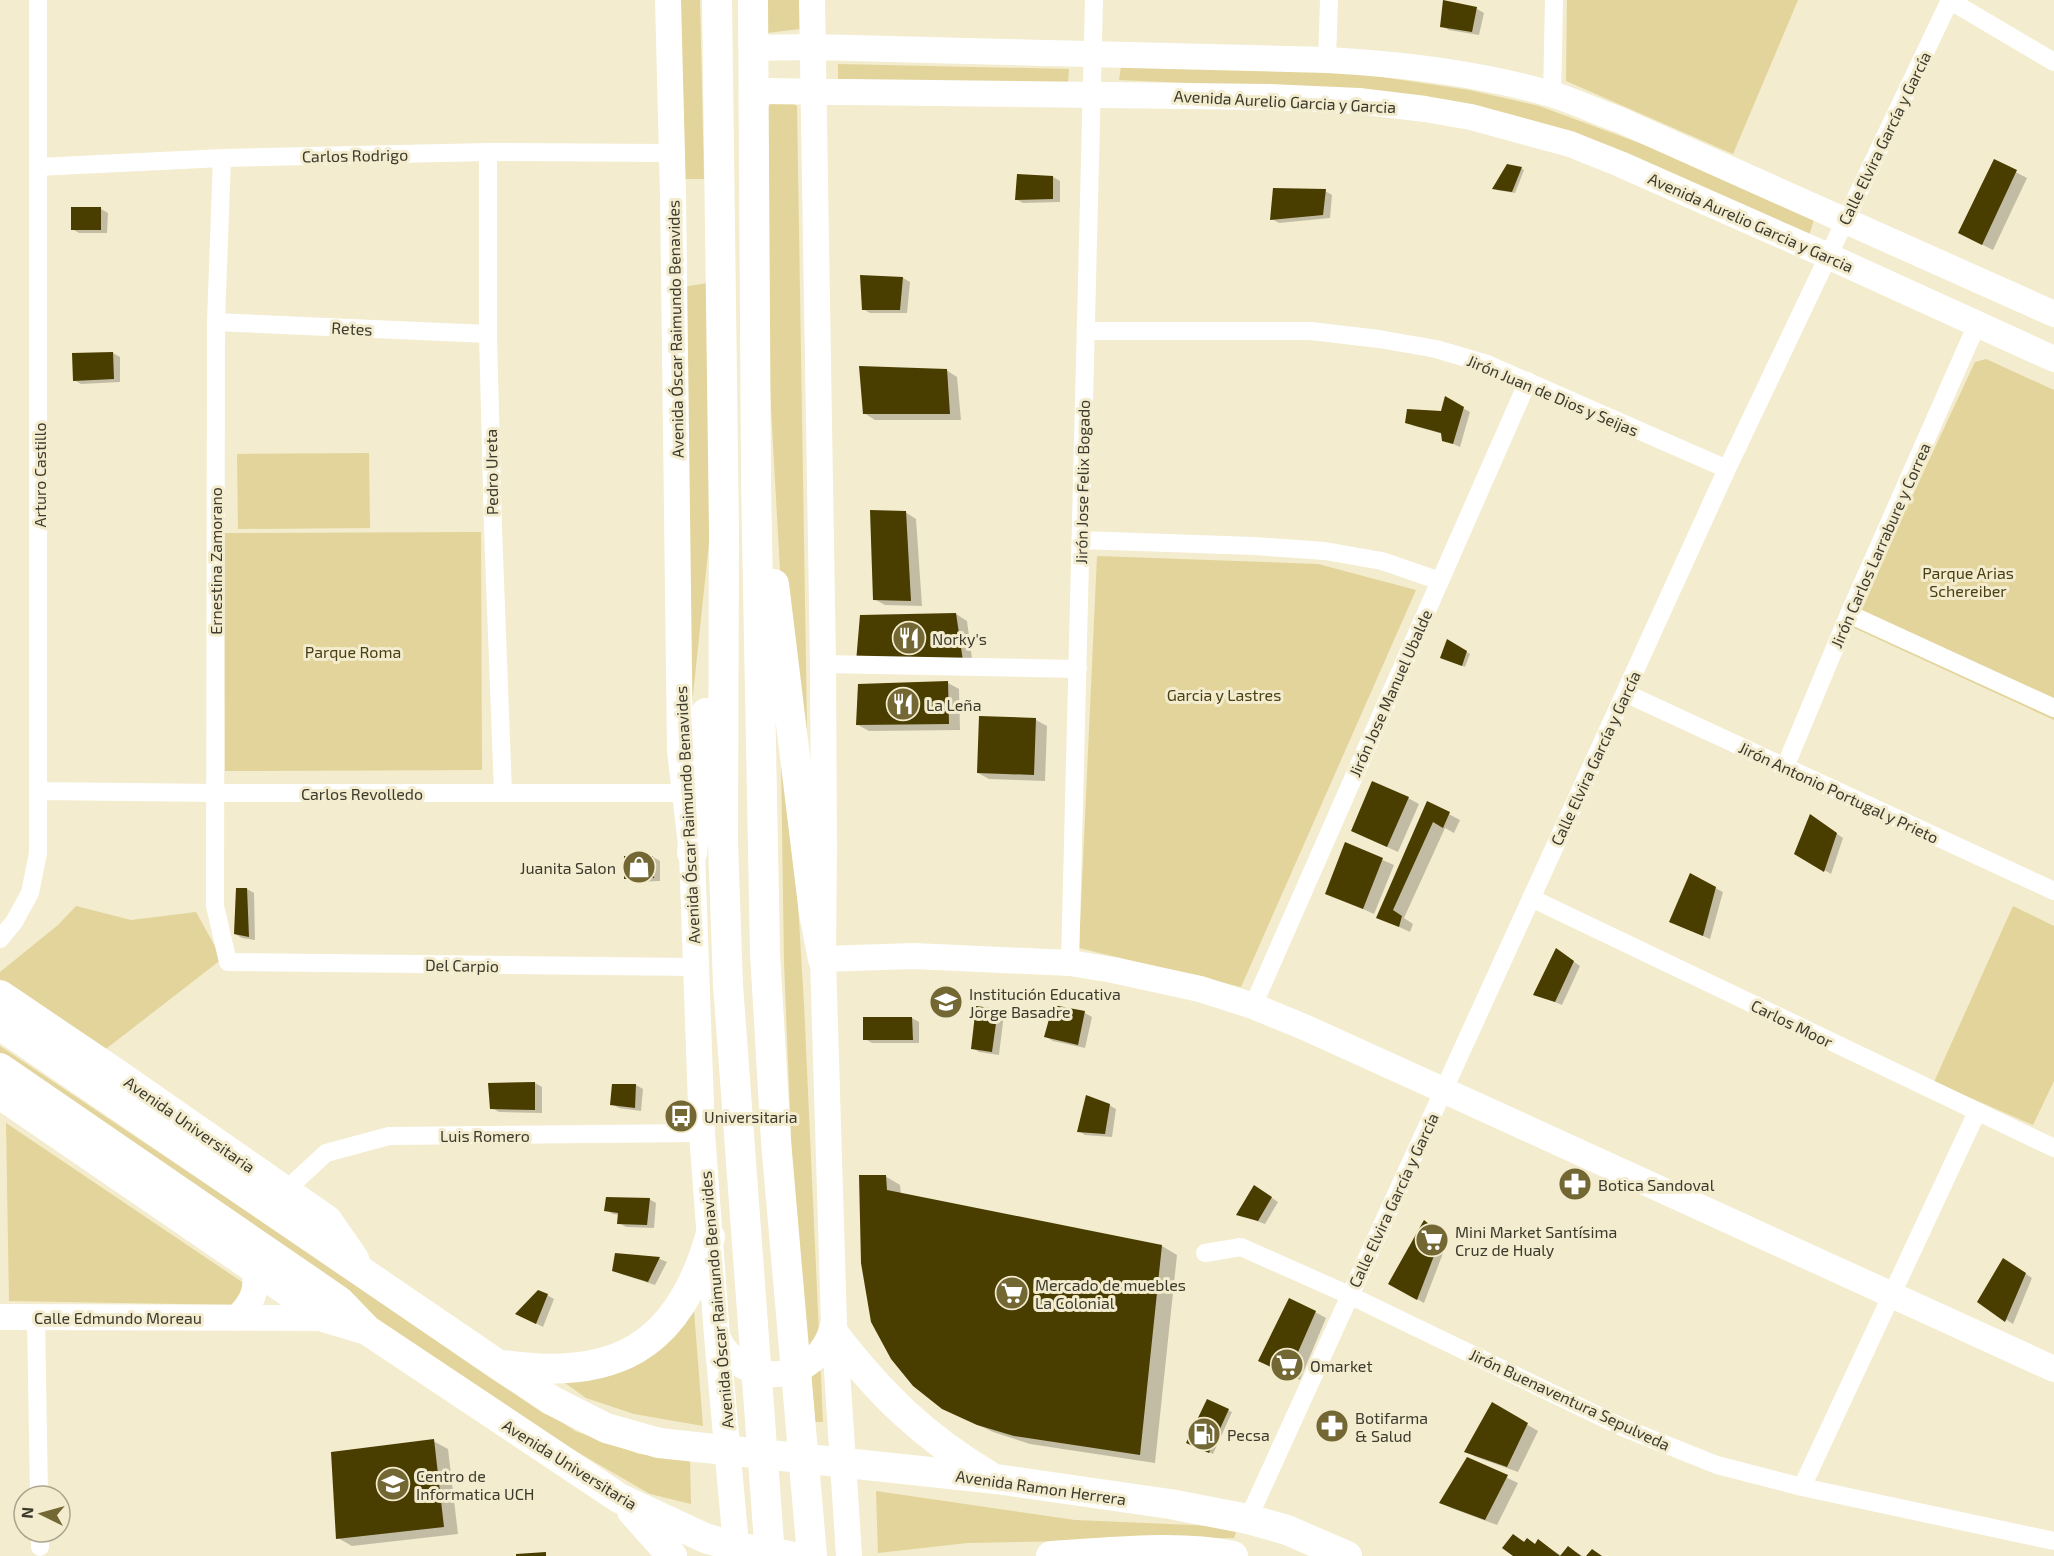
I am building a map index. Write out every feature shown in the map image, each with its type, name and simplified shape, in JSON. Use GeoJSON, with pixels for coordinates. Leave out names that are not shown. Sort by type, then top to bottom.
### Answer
{"type":"FeatureCollection","features":[{"type":"Feature","properties":{"kind":"main road","name":"Avenida Óscar Raimundo Benavides"},"geometry":{"type":"LineString","coordinates":[[668,0],[680,751],[692,853],[702,1133],[717,1336],[737,1552]]}},
{"type":"Feature","properties":{"kind":"main road","name":"Avenida Óscar Raimundo Benavides"},"geometry":{"type":"LineString","coordinates":[[717,0],[724,531],[723,843],[728,985],[770,1556]]}},
{"type":"Feature","properties":{"kind":"main road"},"geometry":{"type":"LineString","coordinates":[[753,0],[756,484],[765,953],[776,1141],[812,1556]]}},
{"type":"Feature","properties":{"kind":"main road"},"geometry":{"type":"LineString","coordinates":[[812,0],[823,664],[823,959],[834,1329],[849,1556]]}},
{"type":"Feature","properties":{"kind":"main road"},"geometry":{"type":"LineString","coordinates":[[754,48],[813,46],[1327,60],[1383,63],[1494,80],[1552,95],[1620,120],[2054,314]]}},
{"type":"Feature","properties":{"kind":"main road","name":"Avenida Aurelio Garcia y Garcia"},"geometry":{"type":"LineString","coordinates":[[754,91],[1268,97],[1359,101],[1425,108],[1471,117],[1537,134],[1590,152],[1828,256],[2054,359]]}},
{"type":"Feature","properties":{"kind":"main road"},"geometry":{"type":"LineString","coordinates":[[756,484],[776,596],[814,913],[823,959]]}},
{"type":"Feature","properties":{"kind":"main road"},"geometry":{"type":"LineString","coordinates":[[692,853],[724,531]]}},
{"type":"Feature","properties":{"kind":"main road"},"geometry":{"type":"LineString","coordinates":[[823,959],[914,956],[1070,963],[1200,989],[1253,1006],[1304,1027],[2054,1369]]}},
{"type":"Feature","properties":{"kind":"main road","name":"Avenida Universitaria"},"geometry":{"type":"LineString","coordinates":[[0,995],[327,1220],[362,1272]]}},
{"type":"Feature","properties":{"kind":"main road","name":"Avenida Universitaria"},"geometry":{"type":"LineString","coordinates":[[0,1025],[551,1400],[606,1428],[659,1443],[728,1451]]}},
{"type":"Feature","properties":{"kind":"main road","name":"Avenida Universitaria"},"geometry":{"type":"LineString","coordinates":[[0,1068],[339,1300],[367,1330],[619,1498],[737,1552],[793,1556]]}},
{"type":"Feature","properties":{"kind":"main road","name":"Avenida Universitaria"},"geometry":{"type":"LineString","coordinates":[[0,1094],[327,1318],[367,1330]]}},
{"type":"Feature","properties":{"kind":"main road"},"geometry":{"type":"LineString","coordinates":[[497,1364],[538,1370],[577,1368],[603,1364],[636,1351],[658,1333],[683,1301],[699,1269],[710,1237]]}},
{"type":"Feature","properties":{"kind":"main road"},"geometry":{"type":"LineString","coordinates":[[236,1318],[246,1310],[252,1299],[256,1287],[254,1267]]}},
{"type":"Feature","properties":{"kind":"main road","name":"Calle Edmundo Moreau"},"geometry":{"type":"LineString","coordinates":[[0,1317],[327,1318]]}},
{"type":"Feature","properties":{"kind":"main road"},"geometry":{"type":"LineString","coordinates":[[717,1336],[726,1352],[739,1364],[764,1374],[781,1374],[797,1370],[812,1361],[824,1348],[834,1329]]}},
{"type":"Feature","properties":{"kind":"main road"},"geometry":{"type":"LineString","coordinates":[[834,1329],[870,1380],[902,1412],[951,1452],[996,1479]]}},
{"type":"Feature","properties":{"kind":"main road","name":"Avenida Ramon Herrera"},"geometry":{"type":"LineString","coordinates":[[728,1451],[996,1479],[1170,1504],[1248,1519],[1287,1530],[1347,1556]]}},
{"type":"Feature","properties":{"kind":"main road"},"geometry":{"type":"LineString","coordinates":[[619,1498],[672,1556]]}},
{"type":"Feature","properties":{"kind":"main road"},"geometry":{"type":"LineString","coordinates":[[1051,1556],[1150,1551],[1233,1556]]}},
{"type":"Feature","properties":{"kind":"street","name":"Arturo Castillo"},"geometry":{"type":"LineString","coordinates":[[0,939],[14,922],[30,893],[39,853],[38,0]]}},
{"type":"Feature","properties":{"kind":"street","name":"Jirón Jose Felix Bogado"},"geometry":{"type":"LineString","coordinates":[[1070,963],[1095,0]]}},
{"type":"Feature","properties":{"kind":"street"},"geometry":{"type":"LineString","coordinates":[[1327,60],[1329,0]]}},
{"type":"Feature","properties":{"kind":"street"},"geometry":{"type":"LineString","coordinates":[[1552,95],[1554,0]]}},
{"type":"Feature","properties":{"kind":"street"},"geometry":{"type":"LineString","coordinates":[[1949,0],[2054,62]]}},
{"type":"Feature","properties":{"kind":"street","name":"Calle Elvira García y García"},"geometry":{"type":"LineString","coordinates":[[1248,1519],[1727,470],[1949,0]]}},
{"type":"Feature","properties":{"kind":"street","name":"Carlos Rodrigo"},"geometry":{"type":"LineString","coordinates":[[38,167],[222,158],[488,152],[672,153]]}},
{"type":"Feature","properties":{"kind":"street","name":"Pedro Ureta"},"geometry":{"type":"LineString","coordinates":[[488,152],[488,334],[503,793]]}},
{"type":"Feature","properties":{"kind":"street","name":"Ernestina Zamorano"},"geometry":{"type":"LineString","coordinates":[[222,158],[216,322],[215,906],[228,962]]}},
{"type":"Feature","properties":{"kind":"street","name":"Retes"},"geometry":{"type":"LineString","coordinates":[[216,322],[488,334]]}},
{"type":"Feature","properties":{"kind":"street","name":"Jirón Carlos Larrabure y Correa"},"geometry":{"type":"LineString","coordinates":[[1785,767],[1849,614],[1977,324]]}},
{"type":"Feature","properties":{"kind":"street","name":"Jirón Juan de Dios y Seijas"},"geometry":{"type":"LineString","coordinates":[[1086,331],[1322,332],[1379,339],[1436,350],[1488,364],[1727,470]]}},
{"type":"Feature","properties":{"kind":"street","name":"Jirón Jose Manuel Ubalde"},"geometry":{"type":"LineString","coordinates":[[1253,1006],[1528,381]]}},
{"type":"Feature","properties":{"kind":"street"},"geometry":{"type":"LineString","coordinates":[[1081,540],[1325,551],[1382,561],[1440,581]]}},
{"type":"Feature","properties":{"kind":"street"},"geometry":{"type":"LineString","coordinates":[[1849,614],[2054,708]]}},
{"type":"Feature","properties":{"kind":"street"},"geometry":{"type":"LineString","coordinates":[[823,664],[1078,669]]}},
{"type":"Feature","properties":{"kind":"street","name":"Jirón Antonio Portugal y Prieto"},"geometry":{"type":"LineString","coordinates":[[1625,693],[2054,891]]}},
{"type":"Feature","properties":{"kind":"street","name":"Carlos Revolledo"},"geometry":{"type":"LineString","coordinates":[[40,790],[216,793],[685,793]]}},
{"type":"Feature","properties":{"kind":"street","name":"Carlos Moor"},"geometry":{"type":"LineString","coordinates":[[1531,898],[2054,1148]]}},
{"type":"Feature","properties":{"kind":"street","name":"Del Carpio"},"geometry":{"type":"LineString","coordinates":[[228,962],[695,967]]}},
{"type":"Feature","properties":{"kind":"street"},"geometry":{"type":"LineString","coordinates":[[1802,1487],[1977,1112]]}},
{"type":"Feature","properties":{"kind":"street","name":"Luis Romero"},"geometry":{"type":"LineString","coordinates":[[285,1191],[326,1153],[389,1136],[702,1133]]}},
{"type":"Feature","properties":{"kind":"street","name":"Jirón Buenaventura Sepulveda"},"geometry":{"type":"LineString","coordinates":[[1205,1253],[1241,1247],[1349,1295],[1624,1428],[1717,1464],[1802,1487],[2054,1541]]}},
{"type":"Feature","properties":{"kind":"street"},"geometry":{"type":"LineString","coordinates":[[36,1317],[39,1484]]}},
{"type":"Feature","properties":{"kind":"green space"},"geometry":{"type":"Polygon","coordinates":[[[680,0],[700,0],[704,179],[683,179],[680,0]]]}},
{"type":"Feature","properties":{"kind":"green space"},"geometry":{"type":"Polygon","coordinates":[[[767,0],[800,0],[800,29],[767,33],[767,0]]]}},
{"type":"Feature","properties":{"kind":"green space"},"geometry":{"type":"Polygon","coordinates":[[[1567,0],[1798,0],[1733,154],[1566,81],[1567,0]]]}},
{"type":"Feature","properties":{"kind":"green space"},"geometry":{"type":"Polygon","coordinates":[[[838,64],[1069,69],[1068,83],[838,80],[838,64]]]}},
{"type":"Feature","properties":{"kind":"green space"},"geometry":{"type":"Polygon","coordinates":[[[1121,67],[1328,69],[1469,90],[1539,106],[1699,165],[1815,217],[1808,238],[1690,185],[1535,121],[1328,89],[1119,80],[1121,67]]]}},
{"type":"Feature","properties":{"kind":"green space"},"geometry":{"type":"Polygon","coordinates":[[[790,101],[797,106],[808,788],[783,624],[767,336],[766,112],[770,104],[790,101]]]}},
{"type":"Feature","properties":{"kind":"green space"},"geometry":{"type":"Polygon","coordinates":[[[708,283],[713,505],[692,704],[682,287],[708,283]]]}},
{"type":"Feature","properties":{"kind":"green space","name":"Parque Arias Schereiber"},"geometry":{"type":"Polygon","coordinates":[[[1986,359],[2054,390],[2054,720],[1854,628],[1902,518],[1975,362],[1986,359]]]}},
{"type":"Feature","properties":{"kind":"green space"},"geometry":{"type":"Polygon","coordinates":[[[369,453],[370,528],[238,529],[237,454],[369,453]]]}},
{"type":"Feature","properties":{"kind":"green space","name":"Parque Roma"},"geometry":{"type":"Polygon","coordinates":[[[481,532],[482,770],[225,771],[224,533],[481,532]]]}},
{"type":"Feature","properties":{"kind":"green space","name":"Garcia y Lastres"},"geometry":{"type":"Polygon","coordinates":[[[1097,556],[1318,564],[1416,590],[1241,987],[1079,948],[1097,556]]]}},
{"type":"Feature","properties":{"kind":"green space"},"geometry":{"type":"Polygon","coordinates":[[[781,757],[798,904],[823,1422],[815,1422],[792,1162],[784,962],[781,757]]]}},
{"type":"Feature","properties":{"kind":"green space"},"geometry":{"type":"Polygon","coordinates":[[[76,906],[131,920],[196,912],[222,959],[98,1055],[0,981],[0,972],[58,925],[76,906]]]}},
{"type":"Feature","properties":{"kind":"green space"},"geometry":{"type":"Polygon","coordinates":[[[2013,906],[2054,926],[2054,1081],[2033,1125],[1934,1082],[2013,906]]]}},
{"type":"Feature","properties":{"kind":"green space"},"geometry":{"type":"Polygon","coordinates":[[[0,1046],[575,1431],[639,1454],[690,1460],[691,1504],[650,1494],[546,1434],[0,1073],[0,1046]]]}},
{"type":"Feature","properties":{"kind":"green space"},"geometry":{"type":"Polygon","coordinates":[[[6,1123],[248,1286],[235,1305],[9,1301],[6,1123]]]}},
{"type":"Feature","properties":{"kind":"green space"},"geometry":{"type":"Polygon","coordinates":[[[693,1298],[703,1426],[634,1414],[586,1398],[551,1373],[572,1375],[693,1298]]]}},
{"type":"Feature","properties":{"kind":"green space"},"geometry":{"type":"Polygon","coordinates":[[[876,1491],[1075,1520],[1238,1527],[1234,1538],[967,1543],[878,1553],[876,1491]]]}},
{"type":"Feature","properties":{"kind":"building"},"geometry":{"type":"Polygon","coordinates":[[[1443,0],[1477,7],[1472,32],[1440,27],[1443,0]]]}},
{"type":"Feature","properties":{"kind":"building"},"geometry":{"type":"Polygon","coordinates":[[[1994,159],[2017,170],[1982,245],[1958,233],[1994,159]]]}},
{"type":"Feature","properties":{"kind":"building"},"geometry":{"type":"Polygon","coordinates":[[[1507,164],[1522,167],[1512,192],[1492,189],[1507,164]]]}},
{"type":"Feature","properties":{"kind":"building"},"geometry":{"type":"Polygon","coordinates":[[[1017,174],[1053,176],[1053,199],[1015,200],[1017,174]]]}},
{"type":"Feature","properties":{"kind":"building"},"geometry":{"type":"Polygon","coordinates":[[[1273,188],[1326,189],[1323,215],[1270,220],[1273,188]]]}},
{"type":"Feature","properties":{"kind":"building"},"geometry":{"type":"Polygon","coordinates":[[[71,207],[101,207],[101,230],[71,230],[71,207]]]}},
{"type":"Feature","properties":{"kind":"building"},"geometry":{"type":"Polygon","coordinates":[[[860,275],[903,277],[900,310],[862,310],[860,275]]]}},
{"type":"Feature","properties":{"kind":"building"},"geometry":{"type":"Polygon","coordinates":[[[113,352],[114,379],[73,381],[72,353],[113,352]]]}},
{"type":"Feature","properties":{"kind":"building"},"geometry":{"type":"Polygon","coordinates":[[[859,366],[947,369],[950,414],[863,414],[859,366]]]}},
{"type":"Feature","properties":{"kind":"building"},"geometry":{"type":"Polygon","coordinates":[[[1445,396],[1464,407],[1453,444],[1442,441],[1441,433],[1405,423],[1407,409],[1441,411],[1445,396]]]}},
{"type":"Feature","properties":{"kind":"building"},"geometry":{"type":"Polygon","coordinates":[[[870,510],[906,511],[911,601],[873,600],[870,510]]]}},
{"type":"Feature","properties":{"kind":"building","name":"Norky's"},"geometry":{"type":"Polygon","coordinates":[[[956,613],[963,661],[856,662],[860,615],[956,613]]]}},
{"type":"Feature","properties":{"kind":"building"},"geometry":{"type":"Polygon","coordinates":[[[1447,639],[1467,651],[1462,666],[1440,658],[1447,639]]]}},
{"type":"Feature","properties":{"kind":"building","name":"La Leña"},"geometry":{"type":"Polygon","coordinates":[[[948,681],[949,724],[856,725],[858,684],[948,681]]]}},
{"type":"Feature","properties":{"kind":"building"},"geometry":{"type":"Polygon","coordinates":[[[979,716],[1036,718],[1034,775],[977,773],[979,716]]]}},
{"type":"Feature","properties":{"kind":"building"},"geometry":{"type":"Polygon","coordinates":[[[1372,781],[1409,797],[1387,847],[1351,831],[1372,781]]]}},
{"type":"Feature","properties":{"kind":"building"},"geometry":{"type":"Polygon","coordinates":[[[1427,801],[1450,812],[1443,828],[1433,822],[1393,910],[1402,916],[1399,927],[1376,918],[1427,801]]]}},
{"type":"Feature","properties":{"kind":"building"},"geometry":{"type":"Polygon","coordinates":[[[1810,814],[1837,833],[1824,872],[1794,854],[1810,814]]]}},
{"type":"Feature","properties":{"kind":"building"},"geometry":{"type":"Polygon","coordinates":[[[1345,842],[1383,858],[1363,909],[1325,894],[1345,842]]]}},
{"type":"Feature","properties":{"kind":"building","name":"Juanita Salon"},"geometry":{"type":"Polygon","coordinates":[[[624,856],[653,856],[654,878],[624,879],[624,856]]]}},
{"type":"Feature","properties":{"kind":"building"},"geometry":{"type":"Polygon","coordinates":[[[1690,873],[1716,887],[1703,936],[1669,922],[1690,873]]]}},
{"type":"Feature","properties":{"kind":"building"},"geometry":{"type":"Polygon","coordinates":[[[236,888],[247,888],[249,937],[234,934],[236,888]]]}},
{"type":"Feature","properties":{"kind":"building"},"geometry":{"type":"Polygon","coordinates":[[[1556,948],[1574,961],[1555,1002],[1533,995],[1556,948]]]}},
{"type":"Feature","properties":{"kind":"building"},"geometry":{"type":"Polygon","coordinates":[[[1053,1005],[1085,1011],[1078,1045],[1044,1037],[1053,1005]]]}},
{"type":"Feature","properties":{"kind":"building"},"geometry":{"type":"Polygon","coordinates":[[[976,1006],[998,1009],[992,1052],[971,1049],[976,1006]]]}},
{"type":"Feature","properties":{"kind":"building"},"geometry":{"type":"Polygon","coordinates":[[[863,1017],[912,1017],[913,1040],[863,1040],[863,1017]]]}},
{"type":"Feature","properties":{"kind":"building"},"geometry":{"type":"Polygon","coordinates":[[[535,1082],[535,1110],[490,1109],[488,1083],[535,1082]]]}},
{"type":"Feature","properties":{"kind":"building"},"geometry":{"type":"Polygon","coordinates":[[[612,1084],[636,1084],[635,1108],[610,1105],[612,1084]]]}},
{"type":"Feature","properties":{"kind":"building"},"geometry":{"type":"Polygon","coordinates":[[[1086,1095],[1110,1104],[1105,1134],[1077,1132],[1086,1095]]]}},
{"type":"Feature","properties":{"kind":"building","name":"Mercado de muebles La Colonial"},"geometry":{"type":"Polygon","coordinates":[[[859,1175],[886,1175],[887,1190],[1162,1245],[1140,1455],[1014,1436],[977,1425],[942,1409],[913,1386],[891,1359],[871,1322],[861,1263],[859,1175]]]}},
{"type":"Feature","properties":{"kind":"building"},"geometry":{"type":"Polygon","coordinates":[[[1254,1185],[1272,1197],[1258,1221],[1236,1215],[1254,1185]]]}},
{"type":"Feature","properties":{"kind":"building"},"geometry":{"type":"Polygon","coordinates":[[[606,1197],[650,1198],[647,1225],[617,1224],[618,1213],[604,1211],[606,1197]]]}},
{"type":"Feature","properties":{"kind":"building"},"geometry":{"type":"Polygon","coordinates":[[[1424,1220],[1442,1235],[1417,1300],[1388,1284],[1424,1220]]]}},
{"type":"Feature","properties":{"kind":"building"},"geometry":{"type":"Polygon","coordinates":[[[615,1253],[660,1257],[648,1282],[612,1271],[615,1253]]]}},
{"type":"Feature","properties":{"kind":"building"},"geometry":{"type":"Polygon","coordinates":[[[2003,1258],[2026,1273],[2005,1322],[1977,1302],[2003,1258]]]}},
{"type":"Feature","properties":{"kind":"building"},"geometry":{"type":"Polygon","coordinates":[[[538,1290],[548,1294],[536,1324],[515,1314],[538,1290]]]}},
{"type":"Feature","properties":{"kind":"building"},"geometry":{"type":"Polygon","coordinates":[[[1289,1298],[1316,1311],[1288,1375],[1258,1361],[1289,1298]]]}},
{"type":"Feature","properties":{"kind":"building","name":"Pecsa"},"geometry":{"type":"Polygon","coordinates":[[[1207,1399],[1229,1409],[1209,1453],[1186,1443],[1207,1399]]]}},
{"type":"Feature","properties":{"kind":"building"},"geometry":{"type":"Polygon","coordinates":[[[1492,1402],[1528,1423],[1507,1467],[1464,1452],[1492,1402]]]}},
{"type":"Feature","properties":{"kind":"building"},"geometry":{"type":"Polygon","coordinates":[[[434,1439],[444,1527],[336,1539],[331,1452],[434,1439]]]}},
{"type":"Feature","properties":{"kind":"building"},"geometry":{"type":"Polygon","coordinates":[[[1467,1457],[1508,1475],[1485,1520],[1439,1503],[1467,1457]]]}},
{"type":"Feature","properties":{"kind":"building"},"geometry":{"type":"Polygon","coordinates":[[[1513,1534],[1524,1542],[1527,1538],[1535,1544],[1538,1539],[1560,1556],[1513,1556],[1502,1548],[1513,1534]]]}},
{"type":"Feature","properties":{"kind":"building"},"geometry":{"type":"Polygon","coordinates":[[[1568,1546],[1581,1556],[1560,1556],[1568,1546]]]}},
{"type":"Feature","properties":{"kind":"building"},"geometry":{"type":"Polygon","coordinates":[[[1592,1549],[1602,1556],[1586,1556],[1592,1549]]]}},
{"type":"Feature","properties":{"kind":"building"},"geometry":{"type":"Polygon","coordinates":[[[546,1552],[546,1556],[516,1556],[516,1554],[546,1552]]]}},
{"type":"Feature","properties":{"kind":"place","name":"Norky's"},"geometry":{"type":"Point","coordinates":[909,638]}},
{"type":"Feature","properties":{"kind":"place","name":"La Leña"},"geometry":{"type":"Point","coordinates":[903,704]}},
{"type":"Feature","properties":{"kind":"place","name":"Juanita Salon"},"geometry":{"type":"Point","coordinates":[639,867]}},
{"type":"Feature","properties":{"kind":"place","name":"Institución Educativa Jorge Basadre"},"geometry":{"type":"Point","coordinates":[946,1002]}},
{"type":"Feature","properties":{"kind":"place","name":"Universitaria"},"geometry":{"type":"Point","coordinates":[681,1116]}},
{"type":"Feature","properties":{"kind":"place","name":"Botica Sandoval"},"geometry":{"type":"Point","coordinates":[1575,1184]}},
{"type":"Feature","properties":{"kind":"place","name":"Mini Market Santísima Cruz de Hualy"},"geometry":{"type":"Point","coordinates":[1432,1240]}},
{"type":"Feature","properties":{"kind":"place","name":"Mercado de muebles La Colonial"},"geometry":{"type":"Point","coordinates":[1012,1293]}},
{"type":"Feature","properties":{"kind":"place","name":"Omarket"},"geometry":{"type":"Point","coordinates":[1287,1365]}},
{"type":"Feature","properties":{"kind":"place","name":"Botifarma & Salud"},"geometry":{"type":"Point","coordinates":[1332,1426]}},
{"type":"Feature","properties":{"kind":"place","name":"Pecsa"},"geometry":{"type":"Point","coordinates":[1204,1434]}},
{"type":"Feature","properties":{"kind":"place","name":"Centro de Informatica UCH"},"geometry":{"type":"Point","coordinates":[393,1484]}}]}
